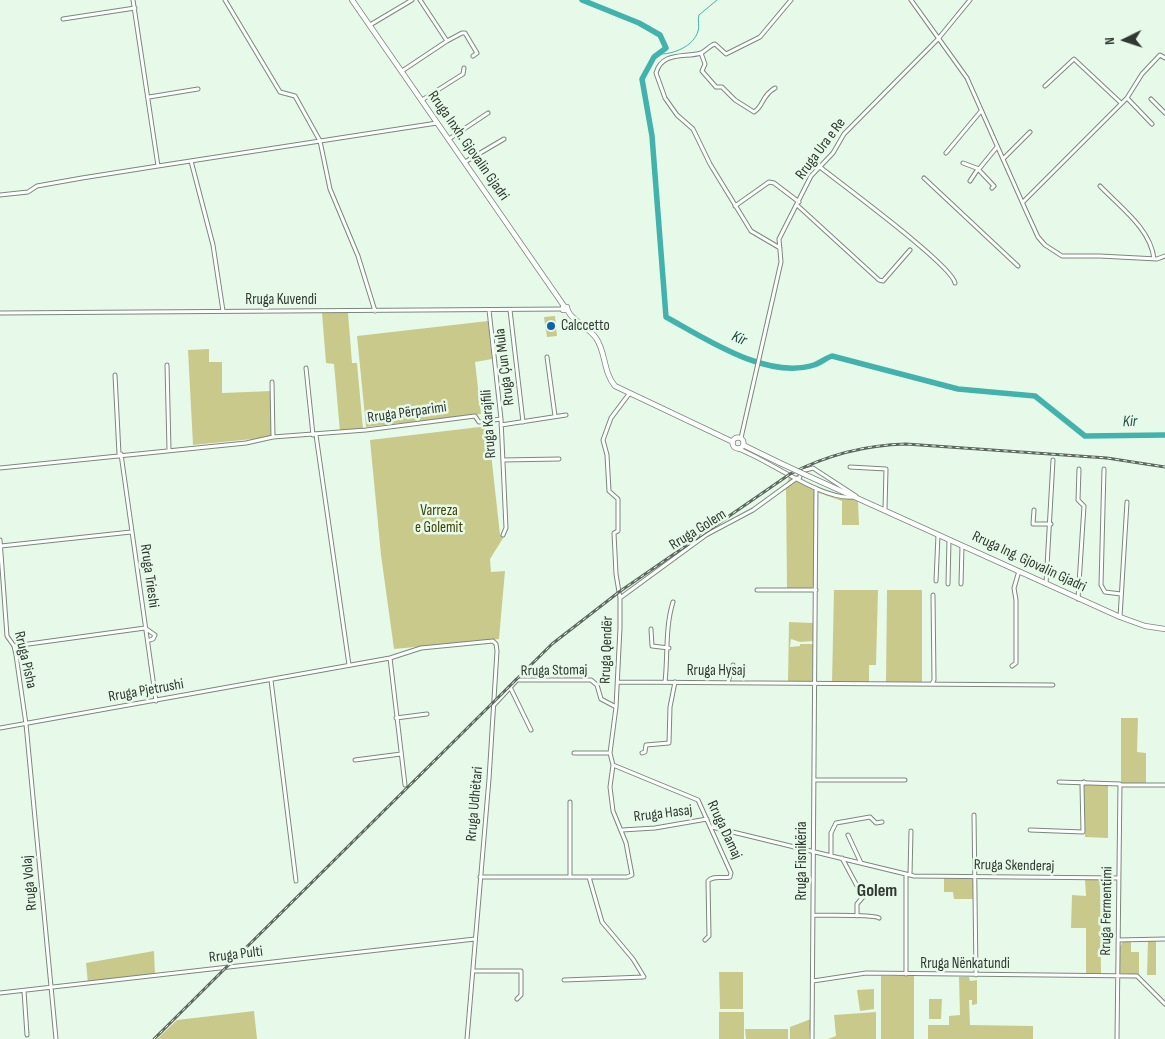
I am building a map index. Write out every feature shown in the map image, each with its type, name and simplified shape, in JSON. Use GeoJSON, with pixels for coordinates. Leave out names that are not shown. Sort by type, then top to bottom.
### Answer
{"type":"FeatureCollection","features":[{"type":"Feature","properties":{"kind":"main road","name":"Rruga Inxh. Gjovalin Gjadri"},"geometry":{"type":"LineString","coordinates":[[352,0],[565,308],[574,318],[588,328],[598,342],[612,382],[630,394]]}},
{"type":"Feature","properties":{"kind":"main road"},"geometry":{"type":"LineString","coordinates":[[630,394],[733,442],[736,448],[743,445],[741,438],[737,437],[733,442]]}},
{"type":"Feature","properties":{"kind":"main road","name":"Rruga Ing. Gjovalin Gjadri"},"geometry":{"type":"LineString","coordinates":[[743,445],[1078,599],[1145,626],[1165,628]]}},
{"type":"Feature","properties":{"kind":"street"},"geometry":{"type":"LineString","coordinates":[[133,0],[158,166]]}},
{"type":"Feature","properties":{"kind":"street"},"geometry":{"type":"LineString","coordinates":[[225,0],[280,92],[295,96],[320,141],[330,189],[358,256],[376,311]]}},
{"type":"Feature","properties":{"kind":"street"},"geometry":{"type":"LineString","coordinates":[[370,26],[412,0]]}},
{"type":"Feature","properties":{"kind":"street"},"geometry":{"type":"LineString","coordinates":[[420,0],[447,41]]}},
{"type":"Feature","properties":{"kind":"street"},"geometry":{"type":"LineString","coordinates":[[780,248],[751,231],[710,164],[694,129],[674,112],[657,80],[657,71],[666,60],[679,55],[701,53],[714,44],[726,54],[758,38],[792,0]]}},
{"type":"Feature","properties":{"kind":"street"},"geometry":{"type":"LineString","coordinates":[[912,0],[967,78],[1038,237],[1049,249],[1062,256],[1154,259],[1165,256]]}},
{"type":"Feature","properties":{"kind":"street","name":"Rruga Ura e Re"},"geometry":{"type":"LineString","coordinates":[[741,438],[781,262],[782,232],[811,176],[840,144],[844,134],[938,39],[970,0]]}},
{"type":"Feature","properties":{"kind":"street"},"geometry":{"type":"LineString","coordinates":[[63,19],[134,8]]}},
{"type":"Feature","properties":{"kind":"street"},"geometry":{"type":"LineString","coordinates":[[402,72],[462,33],[465,33],[477,53],[473,56]]}},
{"type":"Feature","properties":{"kind":"street"},"geometry":{"type":"LineString","coordinates":[[701,53],[705,64],[702,71],[716,87],[722,87],[735,100],[754,112],[760,108],[764,96],[775,88]]}},
{"type":"Feature","properties":{"kind":"street"},"geometry":{"type":"LineString","coordinates":[[1022,202],[1126,98],[1142,74],[1160,55],[1165,58]]}},
{"type":"Feature","properties":{"kind":"street"},"geometry":{"type":"LineString","coordinates":[[1045,86],[1074,59],[1121,103]]}},
{"type":"Feature","properties":{"kind":"street"},"geometry":{"type":"LineString","coordinates":[[422,100],[462,74],[464,68]]}},
{"type":"Feature","properties":{"kind":"street"},"geometry":{"type":"LineString","coordinates":[[149,97],[198,89]]}},
{"type":"Feature","properties":{"kind":"street"},"geometry":{"type":"LineString","coordinates":[[1126,98],[1152,124]]}},
{"type":"Feature","properties":{"kind":"street"},"geometry":{"type":"LineString","coordinates":[[1151,99],[1165,113]]}},
{"type":"Feature","properties":{"kind":"street"},"geometry":{"type":"LineString","coordinates":[[946,153],[981,111]]}},
{"type":"Feature","properties":{"kind":"street"},"geometry":{"type":"LineString","coordinates":[[449,139],[488,114]]}},
{"type":"Feature","properties":{"kind":"street"},"geometry":{"type":"LineString","coordinates":[[0,195],[28,192],[37,186],[82,178],[437,123]]}},
{"type":"Feature","properties":{"kind":"street"},"geometry":{"type":"LineString","coordinates":[[1003,159],[1030,132]]}},
{"type":"Feature","properties":{"kind":"street"},"geometry":{"type":"LineString","coordinates":[[465,162],[504,139]]}},
{"type":"Feature","properties":{"kind":"street"},"geometry":{"type":"LineString","coordinates":[[970,181],[997,147]]}},
{"type":"Feature","properties":{"kind":"street"},"geometry":{"type":"LineString","coordinates":[[191,161],[213,245],[223,311]]}},
{"type":"Feature","properties":{"kind":"street"},"geometry":{"type":"LineString","coordinates":[[963,163],[978,169],[994,186],[992,188]]}},
{"type":"Feature","properties":{"kind":"street"},"geometry":{"type":"LineString","coordinates":[[820,167],[907,235],[951,274],[955,283]]}},
{"type":"Feature","properties":{"kind":"street"},"geometry":{"type":"LineString","coordinates":[[924,178],[1018,266]]}},
{"type":"Feature","properties":{"kind":"street"},"geometry":{"type":"LineString","coordinates":[[735,206],[769,182],[774,183],[879,280],[883,281],[910,250]]}},
{"type":"Feature","properties":{"kind":"street"},"geometry":{"type":"LineString","coordinates":[[1100,186],[1148,236],[1154,259]]}},
{"type":"Feature","properties":{"kind":"street","name":"Rruga Kuvendi"},"geometry":{"type":"LineString","coordinates":[[0,313],[510,310],[565,308]]}},
{"type":"Feature","properties":{"kind":"street","name":"Rruga Karajfili"},"geometry":{"type":"LineString","coordinates":[[489,310],[501,419],[506,528],[503,536]]}},
{"type":"Feature","properties":{"kind":"street","name":"Rruga Çun Mula"},"geometry":{"type":"LineString","coordinates":[[510,310],[523,422]]}},
{"type":"Feature","properties":{"kind":"street"},"geometry":{"type":"LineString","coordinates":[[547,357],[555,416]]}},
{"type":"Feature","properties":{"kind":"street"},"geometry":{"type":"LineString","coordinates":[[167,365],[169,450]]}},
{"type":"Feature","properties":{"kind":"street"},"geometry":{"type":"LineString","coordinates":[[306,368],[314,435],[350,666]]}},
{"type":"Feature","properties":{"kind":"street"},"geometry":{"type":"LineString","coordinates":[[116,375],[120,454]]}},
{"type":"Feature","properties":{"kind":"street"},"geometry":{"type":"LineString","coordinates":[[272,382],[273,437]]}},
{"type":"Feature","properties":{"kind":"street","name":"Rruga Qendër"},"geometry":{"type":"LineString","coordinates":[[480,877],[627,877],[632,875],[622,830],[611,802],[612,765],[610,753],[618,682],[620,598],[614,551],[614,533],[618,531],[618,499],[609,491],[607,455],[603,444],[611,418],[630,394]]}},
{"type":"Feature","properties":{"kind":"street","name":"Rruga Çun Mula"},"geometry":{"type":"LineString","coordinates":[[501,425],[566,414]]}},
{"type":"Feature","properties":{"kind":"street","name":"Rruga Përparimi"},"geometry":{"type":"LineString","coordinates":[[0,468],[120,454],[246,443],[273,437],[314,435],[475,416],[479,422],[501,419]]}},
{"type":"Feature","properties":{"kind":"street"},"geometry":{"type":"LineString","coordinates":[[736,448],[816,488],[841,496],[856,496]]}},
{"type":"Feature","properties":{"kind":"street","name":"Rruga Trieshi"},"geometry":{"type":"LineString","coordinates":[[120,454],[156,701]]}},
{"type":"Feature","properties":{"kind":"street"},"geometry":{"type":"LineString","coordinates":[[503,460],[559,460]]}},
{"type":"Feature","properties":{"kind":"street"},"geometry":{"type":"LineString","coordinates":[[1046,584],[1051,524],[1052,460]]}},
{"type":"Feature","properties":{"kind":"street"},"geometry":{"type":"LineString","coordinates":[[850,467],[886,469],[885,510]]}},
{"type":"Feature","properties":{"kind":"street"},"geometry":{"type":"LineString","coordinates":[[798,478],[802,472],[813,468],[856,496]]}},
{"type":"Feature","properties":{"kind":"street"},"geometry":{"type":"LineString","coordinates":[[1078,599],[1084,506],[1078,500],[1079,469]]}},
{"type":"Feature","properties":{"kind":"street"},"geometry":{"type":"LineString","coordinates":[[1104,469],[1100,585],[1105,592],[1121,594]]}},
{"type":"Feature","properties":{"kind":"street"},"geometry":{"type":"LineString","coordinates":[[789,483],[790,474]]}},
{"type":"Feature","properties":{"kind":"street","name":"Rruga Golem"},"geometry":{"type":"LineString","coordinates":[[620,598],[706,535],[753,510],[798,478]]}},
{"type":"Feature","properties":{"kind":"street","name":"Rruga Fisnikëria"},"geometry":{"type":"LineString","coordinates":[[812,1039],[816,488]]}},
{"type":"Feature","properties":{"kind":"street"},"geometry":{"type":"LineString","coordinates":[[1120,617],[1127,502]]}},
{"type":"Feature","properties":{"kind":"street"},"geometry":{"type":"LineString","coordinates":[[1034,510],[1034,524],[1051,524]]}},
{"type":"Feature","properties":{"kind":"street"},"geometry":{"type":"LineString","coordinates":[[0,546],[131,532]]}},
{"type":"Feature","properties":{"kind":"street"},"geometry":{"type":"LineString","coordinates":[[936,581],[938,534]]}},
{"type":"Feature","properties":{"kind":"street"},"geometry":{"type":"LineString","coordinates":[[948,584],[950,539]]}},
{"type":"Feature","properties":{"kind":"street","name":"Rruga Pisha"},"geometry":{"type":"LineString","coordinates":[[0,540],[7,636],[14,646],[26,724]]}},
{"type":"Feature","properties":{"kind":"street"},"geometry":{"type":"LineString","coordinates":[[961,584],[962,545]]}},
{"type":"Feature","properties":{"kind":"street"},"geometry":{"type":"LineString","coordinates":[[1012,666],[1016,663],[1016,600],[1014,591],[1019,572]]}},
{"type":"Feature","properties":{"kind":"street"},"geometry":{"type":"LineString","coordinates":[[757,590],[816,590]]}},
{"type":"Feature","properties":{"kind":"street"},"geometry":{"type":"LineString","coordinates":[[932,684],[934,680],[933,595]]}},
{"type":"Feature","properties":{"kind":"street"},"geometry":{"type":"LineString","coordinates":[[665,682],[669,648],[668,617],[672,602]]}},
{"type":"Feature","properties":{"kind":"street"},"geometry":{"type":"LineString","coordinates":[[14,646],[145,628],[155,635],[154,639],[150,640]]}},
{"type":"Feature","properties":{"kind":"street"},"geometry":{"type":"LineString","coordinates":[[651,629],[652,646],[669,648]]}},
{"type":"Feature","properties":{"kind":"street","name":"Rruga Pjetrushi"},"geometry":{"type":"LineString","coordinates":[[0,728],[350,666],[390,658],[421,648],[493,640]]}},
{"type":"Feature","properties":{"kind":"street","name":"Rruga Udhëtari"},"geometry":{"type":"LineString","coordinates":[[467,1039],[494,705],[497,651],[493,640]]}},
{"type":"Feature","properties":{"kind":"street"},"geometry":{"type":"LineString","coordinates":[[390,658],[405,785]]}},
{"type":"Feature","properties":{"kind":"street"},"geometry":{"type":"LineString","coordinates":[[728,682],[733,665]]}},
{"type":"Feature","properties":{"kind":"street"},"geometry":{"type":"LineString","coordinates":[[271,680],[296,881]]}},
{"type":"Feature","properties":{"kind":"street","name":"Rruga Stomaj"},"geometry":{"type":"LineString","coordinates":[[494,705],[518,680],[591,680],[597,685],[601,699],[616,707]]}},
{"type":"Feature","properties":{"kind":"street","name":"Rruga Hysaj"},"geometry":{"type":"LineString","coordinates":[[618,682],[815,683]]}},
{"type":"Feature","properties":{"kind":"street"},"geometry":{"type":"LineString","coordinates":[[642,753],[645,752],[646,745],[669,743],[670,707],[675,682]]}},
{"type":"Feature","properties":{"kind":"street"},"geometry":{"type":"LineString","coordinates":[[815,683],[1053,685]]}},
{"type":"Feature","properties":{"kind":"street","name":"Rruga Stomaj"},"geometry":{"type":"LineString","coordinates":[[510,687],[532,730]]}},
{"type":"Feature","properties":{"kind":"street"},"geometry":{"type":"LineString","coordinates":[[396,718],[427,714]]}},
{"type":"Feature","properties":{"kind":"street","name":"Rruga Volaj"},"geometry":{"type":"LineString","coordinates":[[26,724],[56,1039]]}},
{"type":"Feature","properties":{"kind":"street"},"geometry":{"type":"LineString","coordinates":[[574,753],[610,753]]}},
{"type":"Feature","properties":{"kind":"street"},"geometry":{"type":"LineString","coordinates":[[355,760],[401,754]]}},
{"type":"Feature","properties":{"kind":"street","name":"Rruga Damaj"},"geometry":{"type":"LineString","coordinates":[[612,765],[698,800],[712,827],[731,873],[730,877],[711,878],[708,881],[709,936],[705,940]]}},
{"type":"Feature","properties":{"kind":"street"},"geometry":{"type":"LineString","coordinates":[[814,780],[905,780]]}},
{"type":"Feature","properties":{"kind":"street"},"geometry":{"type":"LineString","coordinates":[[1058,782],[1165,785]]}},
{"type":"Feature","properties":{"kind":"street"},"geometry":{"type":"LineString","coordinates":[[1030,830],[1083,832],[1082,785],[1084,782]]}},
{"type":"Feature","properties":{"kind":"street","name":"Rruga Fermentimi"},"geometry":{"type":"LineString","coordinates":[[1117,1039],[1120,785]]}},
{"type":"Feature","properties":{"kind":"street"},"geometry":{"type":"LineString","coordinates":[[570,802],[570,877]]}},
{"type":"Feature","properties":{"kind":"street"},"geometry":{"type":"LineString","coordinates":[[974,815],[976,975]]}},
{"type":"Feature","properties":{"kind":"street"},"geometry":{"type":"LineString","coordinates":[[831,856],[830,833],[836,823],[847,819],[859,820],[870,817],[876,823],[882,822]]}},
{"type":"Feature","properties":{"kind":"street","name":"Rruga Hasaj"},"geometry":{"type":"LineString","coordinates":[[622,830],[655,828],[707,819]]}},
{"type":"Feature","properties":{"kind":"street","name":"Rruga Skenderaj"},"geometry":{"type":"LineString","coordinates":[[712,827],[908,875],[1119,878]]}},
{"type":"Feature","properties":{"kind":"street"},"geometry":{"type":"LineString","coordinates":[[906,974],[911,831]]}},
{"type":"Feature","properties":{"kind":"street"},"geometry":{"type":"LineString","coordinates":[[848,835],[861,863]]}},
{"type":"Feature","properties":{"kind":"street"},"geometry":{"type":"LineString","coordinates":[[842,858],[863,897],[857,904],[857,916]]}},
{"type":"Feature","properties":{"kind":"street"},"geometry":{"type":"LineString","coordinates":[[564,980],[644,978],[633,959],[602,922],[589,877]]}},
{"type":"Feature","properties":{"kind":"street"},"geometry":{"type":"LineString","coordinates":[[813,915],[873,915],[879,918]]}},
{"type":"Feature","properties":{"kind":"street","name":"Rruga Pulti"},"geometry":{"type":"LineString","coordinates":[[0,993],[51,989],[475,939]]}},
{"type":"Feature","properties":{"kind":"street"},"geometry":{"type":"LineString","coordinates":[[1118,940],[1165,939]]}},
{"type":"Feature","properties":{"kind":"street"},"geometry":{"type":"LineString","coordinates":[[472,971],[521,971],[521,995],[517,999]]}},
{"type":"Feature","properties":{"kind":"street","name":"Rruga Nënkatundi"},"geometry":{"type":"LineString","coordinates":[[812,981],[859,973],[1118,976],[1140,978],[1165,1004]]}},
{"type":"Feature","properties":{"kind":"street"},"geometry":{"type":"LineString","coordinates":[[24,991],[28,1035]]}},
{"type":"Feature","properties":{"kind":"green space"},"geometry":{"type":"Polygon","coordinates":[[[322,313],[348,313],[352,363],[357,363],[363,429],[340,432],[334,364],[326,363],[322,313]]]}},
{"type":"Feature","properties":{"kind":"green space","name":"Calccetto"},"geometry":{"type":"Polygon","coordinates":[[[555,316],[557,336],[547,337],[544,317],[555,316]]]}},
{"type":"Feature","properties":{"kind":"green space"},"geometry":{"type":"Polygon","coordinates":[[[488,321],[492,359],[475,362],[481,414],[366,427],[357,336],[488,321]]]}},
{"type":"Feature","properties":{"kind":"green space"},"geometry":{"type":"Polygon","coordinates":[[[209,349],[209,362],[222,362],[222,393],[272,391],[272,437],[193,445],[188,350],[209,349]]]}},
{"type":"Feature","properties":{"kind":"green space","name":"Varreza e Golemit"},"geometry":{"type":"Polygon","coordinates":[[[488,426],[500,535],[505,535],[490,559],[491,572],[505,571],[499,639],[394,649],[381,555],[370,440],[488,426]]]}},
{"type":"Feature","properties":{"kind":"green space"},"geometry":{"type":"Polygon","coordinates":[[[790,476],[814,489],[815,583],[812,588],[787,588],[786,485],[790,476]]]}},
{"type":"Feature","properties":{"kind":"green space"},"geometry":{"type":"Polygon","coordinates":[[[819,491],[858,501],[859,525],[842,525],[842,501],[819,493],[819,491]]]}},
{"type":"Feature","properties":{"kind":"green space"},"geometry":{"type":"Polygon","coordinates":[[[834,590],[878,590],[876,665],[869,665],[869,682],[832,682],[834,590]]]}},
{"type":"Feature","properties":{"kind":"green space"},"geometry":{"type":"Polygon","coordinates":[[[887,590],[922,590],[922,682],[886,682],[887,590]]]}},
{"type":"Feature","properties":{"kind":"green space"},"geometry":{"type":"Polygon","coordinates":[[[789,622],[813,623],[813,641],[800,642],[791,639],[790,647],[800,646],[800,644],[813,644],[812,681],[788,681],[789,622]]]}},
{"type":"Feature","properties":{"kind":"green space"},"geometry":{"type":"Polygon","coordinates":[[[1121,718],[1138,718],[1137,752],[1146,753],[1146,784],[1121,784],[1121,718]]]}},
{"type":"Feature","properties":{"kind":"green space"},"geometry":{"type":"Polygon","coordinates":[[[1108,783],[1108,838],[1085,837],[1084,784],[1108,783]]]}},
{"type":"Feature","properties":{"kind":"green space"},"geometry":{"type":"Polygon","coordinates":[[[944,878],[975,879],[974,899],[954,899],[953,892],[944,892],[944,878]]]}},
{"type":"Feature","properties":{"kind":"green space"},"geometry":{"type":"Polygon","coordinates":[[[1085,879],[1100,879],[1101,973],[1086,973],[1086,928],[1071,928],[1072,895],[1086,896],[1085,879]]]}},
{"type":"Feature","properties":{"kind":"green space"},"geometry":{"type":"Polygon","coordinates":[[[1148,940],[1156,940],[1156,975],[1147,975],[1148,940]]]}},
{"type":"Feature","properties":{"kind":"green space"},"geometry":{"type":"Polygon","coordinates":[[[1123,941],[1131,941],[1131,952],[1139,952],[1139,975],[1120,973],[1120,947],[1123,941]]]}},
{"type":"Feature","properties":{"kind":"green space"},"geometry":{"type":"Polygon","coordinates":[[[154,951],[155,975],[88,984],[86,963],[154,951]]]}},
{"type":"Feature","properties":{"kind":"green space"},"geometry":{"type":"Polygon","coordinates":[[[719,972],[743,972],[743,1009],[720,1009],[719,972]]]}},
{"type":"Feature","properties":{"kind":"green space"},"geometry":{"type":"Polygon","coordinates":[[[881,976],[914,976],[914,1039],[881,1039],[881,976]]]}},
{"type":"Feature","properties":{"kind":"green space"},"geometry":{"type":"Polygon","coordinates":[[[959,977],[969,977],[970,981],[977,980],[977,1004],[972,1005],[972,1000],[969,1000],[970,1025],[1033,1026],[1033,1039],[928,1039],[928,1025],[949,1025],[949,1016],[960,1015],[959,977]]]}},
{"type":"Feature","properties":{"kind":"green space"},"geometry":{"type":"Polygon","coordinates":[[[874,989],[874,1009],[860,1011],[857,990],[874,989]]]}},
{"type":"Feature","properties":{"kind":"green space"},"geometry":{"type":"Polygon","coordinates":[[[929,999],[942,999],[941,1019],[929,1019],[929,999]]]}},
{"type":"Feature","properties":{"kind":"green space"},"geometry":{"type":"Polygon","coordinates":[[[254,1011],[257,1039],[157,1039],[177,1020],[254,1011]]]}},
{"type":"Feature","properties":{"kind":"green space"},"geometry":{"type":"Polygon","coordinates":[[[719,1012],[744,1012],[744,1039],[719,1039],[719,1012]]]}},
{"type":"Feature","properties":{"kind":"green space"},"geometry":{"type":"Polygon","coordinates":[[[876,1012],[876,1039],[828,1039],[836,1036],[834,1015],[876,1012]]]}},
{"type":"Feature","properties":{"kind":"green space"},"geometry":{"type":"Polygon","coordinates":[[[811,1019],[809,1039],[790,1039],[790,1027],[811,1019]]]}},
{"type":"Feature","properties":{"kind":"green space"},"geometry":{"type":"Polygon","coordinates":[[[745,1029],[788,1029],[788,1039],[746,1039],[745,1029]]]}},
{"type":"Feature","properties":{"kind":"waterway","name":"Kir"},"geometry":{"type":"LineString","coordinates":[[582,0],[639,23],[660,35],[666,48],[654,57],[642,79],[652,136],[666,317],[737,355],[777,367],[796,368],[814,365],[832,356],[958,389],[1035,396],[1085,436],[1165,435]]}},
{"type":"Feature","properties":{"kind":"waterway"},"geometry":{"type":"LineString","coordinates":[[658,54],[670,53],[688,45],[699,29],[699,15],[717,0]]}},
{"type":"Feature","properties":{"kind":"railway"},"geometry":{"type":"LineString","coordinates":[[154,1039],[552,644],[619,592],[790,474],[818,461],[846,452],[875,446],[906,444],[1107,458],[1165,467]]}},
{"type":"Feature","properties":{"kind":"place","name":"Calccetto"},"geometry":{"type":"Point","coordinates":[551,326]}},
{"type":"Feature","properties":{"kind":"district","name":"Golem"},"geometry":{"type":"Point","coordinates":[877,891]}}]}
